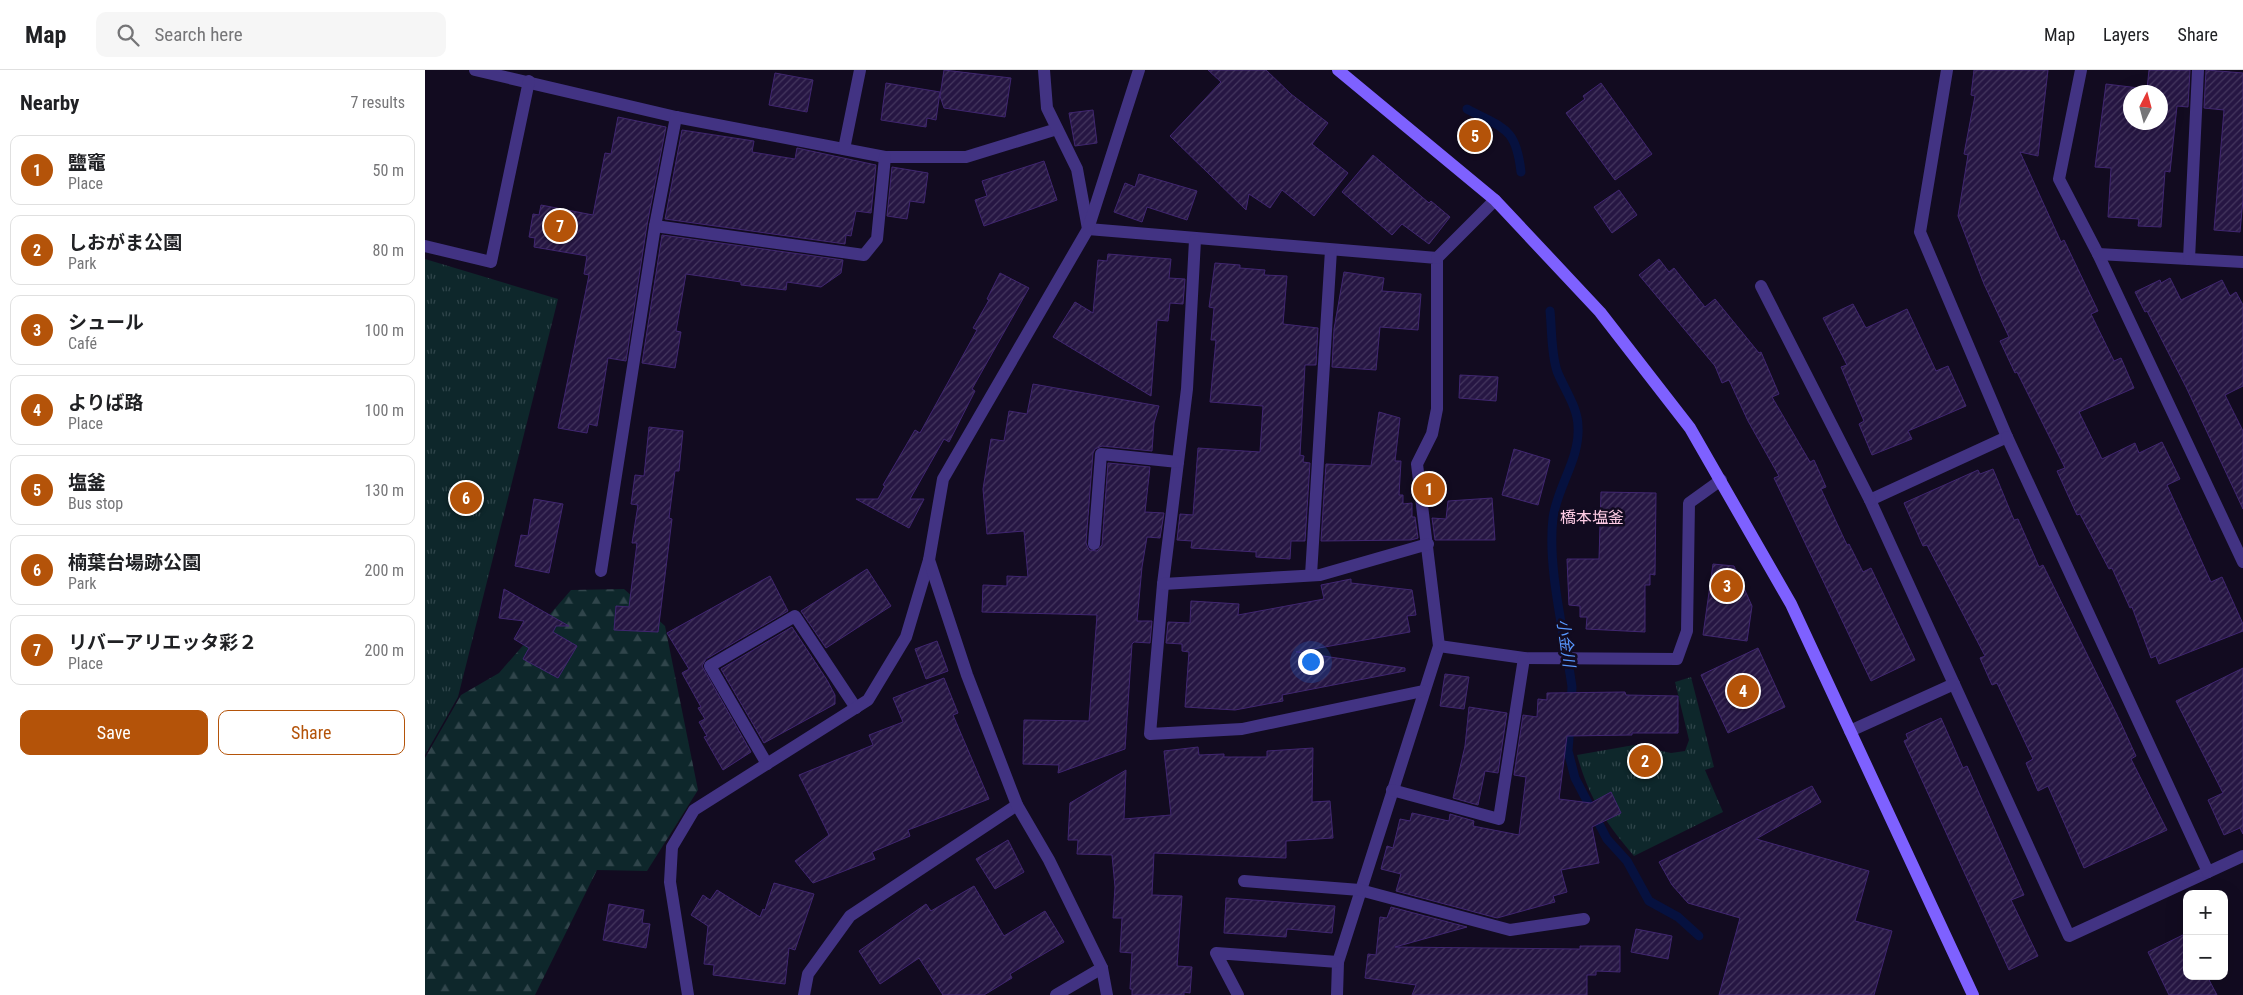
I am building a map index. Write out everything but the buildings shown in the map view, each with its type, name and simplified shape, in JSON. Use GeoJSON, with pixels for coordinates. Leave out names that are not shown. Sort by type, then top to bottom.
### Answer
{"type":"FeatureCollection","features":[{"type":"Feature","properties":{"kind":"street"},"geometry":{"type":"LineString","coordinates":[[475,70],[529,81],[677,117],[885,157],[966,157],[1057,129]]}},
{"type":"Feature","properties":{"kind":"street"},"geometry":{"type":"LineString","coordinates":[[844,149],[860,70]]}},
{"type":"Feature","properties":{"kind":"street"},"geometry":{"type":"LineString","coordinates":[[1044,70],[1047,108],[1077,169],[1088,229]]}},
{"type":"Feature","properties":{"kind":"street"},"geometry":{"type":"LineString","coordinates":[[688,995],[670,882],[672,847],[694,810],[868,700],[906,637],[929,560],[943,480],[1088,229],[1139,70]]}},
{"type":"Feature","properties":{"kind":"street"},"geometry":{"type":"LineString","coordinates":[[1338,70],[1495,200],[1600,312],[1690,428],[1791,604],[1973,995]]}},
{"type":"Feature","properties":{"kind":"street"},"geometry":{"type":"LineString","coordinates":[[1947,70],[1920,232],[2007,437],[2208,872]]}},
{"type":"Feature","properties":{"kind":"street"},"geometry":{"type":"LineString","coordinates":[[2081,70],[2059,179],[2098,254],[2243,562]]}},
{"type":"Feature","properties":{"kind":"street"},"geometry":{"type":"LineString","coordinates":[[2189,259],[2198,70]]}},
{"type":"Feature","properties":{"kind":"street"},"geometry":{"type":"LineString","coordinates":[[425,246],[491,262],[529,81]]}},
{"type":"Feature","properties":{"kind":"street"},"geometry":{"type":"LineString","coordinates":[[601,571],[655,226],[677,117]]}},
{"type":"Feature","properties":{"kind":"street"},"geometry":{"type":"LineString","coordinates":[[655,226],[863,255],[877,239],[885,157]]}},
{"type":"Feature","properties":{"kind":"street"},"geometry":{"type":"LineString","coordinates":[[1337,995],[1338,962],[1423,691],[1439,646],[1417,464],[1432,434],[1437,409],[1437,258],[1495,200]]}},
{"type":"Feature","properties":{"kind":"street"},"geometry":{"type":"LineString","coordinates":[[1088,229],[1195,240],[1437,258]]}},
{"type":"Feature","properties":{"kind":"street"},"geometry":{"type":"LineString","coordinates":[[1195,240],[1187,389],[1163,584],[1150,734],[1242,729],[1423,691]]}},
{"type":"Feature","properties":{"kind":"street"},"geometry":{"type":"LineString","coordinates":[[1311,575],[1331,250]]}},
{"type":"Feature","properties":{"kind":"street"},"geometry":{"type":"LineString","coordinates":[[2098,254],[2243,262]]}},
{"type":"Feature","properties":{"kind":"street"},"geometry":{"type":"LineString","coordinates":[[1761,286],[1870,500],[2069,936],[2243,856]]}},
{"type":"Feature","properties":{"kind":"street"},"geometry":{"type":"LineString","coordinates":[[1870,500],[2007,437]]}},
{"type":"Feature","properties":{"kind":"street"},"geometry":{"type":"LineString","coordinates":[[1094,544],[1101,454],[1178,462]]}},
{"type":"Feature","properties":{"kind":"street"},"geometry":{"type":"LineString","coordinates":[[1439,646],[1523,658],[1677,659],[1687,631],[1689,502],[1721,480]]}},
{"type":"Feature","properties":{"kind":"street"},"geometry":{"type":"LineString","coordinates":[[1163,584],[1320,575],[1428,544]]}},
{"type":"Feature","properties":{"kind":"street"},"geometry":{"type":"LineString","coordinates":[[929,560],[967,675],[1017,805],[1049,860],[1102,968],[1107,995]]}},
{"type":"Feature","properties":{"kind":"street"},"geometry":{"type":"LineString","coordinates":[[767,764],[710,666],[795,616],[856,708]]}},
{"type":"Feature","properties":{"kind":"street"},"geometry":{"type":"LineString","coordinates":[[1392,790],[1499,819],[1523,658]]}},
{"type":"Feature","properties":{"kind":"street"},"geometry":{"type":"LineString","coordinates":[[1850,731],[1954,684]]}},
{"type":"Feature","properties":{"kind":"street"},"geometry":{"type":"LineString","coordinates":[[804,995],[808,974],[851,916],[1017,805]]}},
{"type":"Feature","properties":{"kind":"street"},"geometry":{"type":"LineString","coordinates":[[1244,881],[1360,890],[1510,930],[1584,919]]}},
{"type":"Feature","properties":{"kind":"street"},"geometry":{"type":"LineString","coordinates":[[1238,995],[1216,952],[1338,962]]}},
{"type":"Feature","properties":{"kind":"street"},"geometry":{"type":"LineString","coordinates":[[1056,995],[1102,968]]}},
{"type":"Feature","properties":{"kind":"green space"},"geometry":{"type":"Polygon","coordinates":[[[425,259],[558,299],[458,697],[425,755],[425,259]]]}},
{"type":"Feature","properties":{"kind":"green space"},"geometry":{"type":"Polygon","coordinates":[[[624,589],[665,626],[698,790],[647,871],[597,870],[535,995],[425,995],[425,758],[461,695],[499,673],[571,590],[624,589]]]}},
{"type":"Feature","properties":{"kind":"green space"},"geometry":{"type":"Polygon","coordinates":[[[1691,677],[1714,767],[1705,770],[1723,812],[1634,856],[1599,809],[1587,784],[1577,755],[1634,745],[1671,753],[1685,751],[1689,740],[1675,682],[1691,677]]]}},
{"type":"Feature","properties":{"kind":"waterway","name":"小金川"},"geometry":{"type":"LineString","coordinates":[[1467,109],[1506,131],[1516,146],[1521,172]]}},
{"type":"Feature","properties":{"kind":"waterway","name":"小金川"},"geometry":{"type":"LineString","coordinates":[[1550,311],[1555,364],[1576,412],[1578,427],[1578,439],[1572,462],[1555,507],[1552,538],[1552,558],[1572,687],[1571,704]]}},
{"type":"Feature","properties":{"kind":"waterway","name":"小金川"},"geometry":{"type":"LineString","coordinates":[[1570,725],[1568,751],[1575,778],[1607,839],[1627,861],[1649,901],[1678,917],[1699,936]]}},
{"type":"Feature","properties":{"kind":"place","name":"塩釜"},"geometry":{"type":"Point","coordinates":[1475,136]}},
{"type":"Feature","properties":{"kind":"place","name":"リバーアリエッタ彩２"},"geometry":{"type":"Point","coordinates":[560,226]}},
{"type":"Feature","properties":{"kind":"place","name":"鹽竈"},"geometry":{"type":"Point","coordinates":[1429,489]}},
{"type":"Feature","properties":{"kind":"place","name":"楠葉台場跡公園"},"geometry":{"type":"Point","coordinates":[466,498]}},
{"type":"Feature","properties":{"kind":"place","name":"シュール"},"geometry":{"type":"Point","coordinates":[1727,586]}},
{"type":"Feature","properties":{"kind":"place","name":"よりば路"},"geometry":{"type":"Point","coordinates":[1743,691]}},
{"type":"Feature","properties":{"kind":"place","name":"しおがま公園"},"geometry":{"type":"Point","coordinates":[1645,761]}},
{"type":"Feature","properties":{"kind":"district","name":"橋本塩釜"},"geometry":{"type":"Point","coordinates":[1592,517]}}]}
